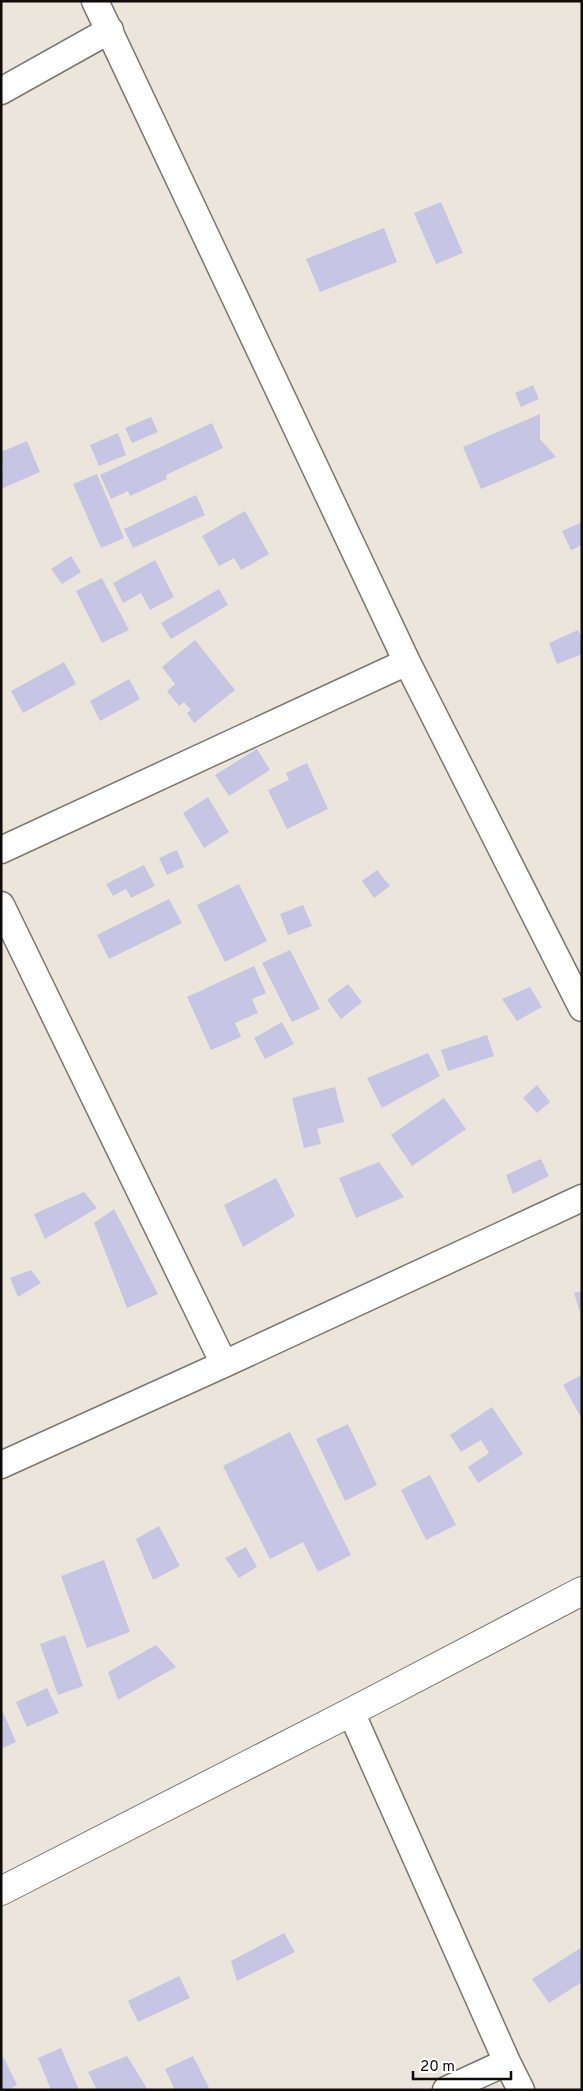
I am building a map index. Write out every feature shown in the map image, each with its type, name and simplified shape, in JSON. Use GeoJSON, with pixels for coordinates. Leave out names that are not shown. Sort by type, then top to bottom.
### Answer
{"type":"FeatureCollection","features":[{"type":"Feature","properties":{"kind":"street"},"geometry":{"type":"LineString","coordinates":[[95,1],[407,662],[582,1008]]}},
{"type":"Feature","properties":{"kind":"street"},"geometry":{"type":"LineString","coordinates":[[1,91],[110,30]]}},
{"type":"Feature","properties":{"kind":"street"},"geometry":{"type":"LineString","coordinates":[[1,850],[407,662]]}},
{"type":"Feature","properties":{"kind":"street"},"geometry":{"type":"LineString","coordinates":[[1,904],[224,1364]]}},
{"type":"Feature","properties":{"kind":"street"},"geometry":{"type":"LineString","coordinates":[[1,1465],[582,1198]]}},
{"type":"Feature","properties":{"kind":"street"},"geometry":{"type":"LineString","coordinates":[[1,1891],[352,1712],[582,1591]]}},
{"type":"Feature","properties":{"kind":"street"},"geometry":{"type":"LineString","coordinates":[[352,1712],[506,2062],[521,2090]]}},
{"type":"Feature","properties":{"kind":"street"},"geometry":{"type":"LineString","coordinates":[[446,2090],[506,2062]]}},
{"type":"Feature","properties":{"kind":"building"},"geometry":{"type":"Polygon","coordinates":[[[441,202],[463,253],[436,264],[414,213],[441,202]]]}},
{"type":"Feature","properties":{"kind":"building"},"geometry":{"type":"Polygon","coordinates":[[[384,228],[397,262],[320,292],[306,259],[384,228]]]}},
{"type":"Feature","properties":{"kind":"building"},"geometry":{"type":"Polygon","coordinates":[[[533,385],[539,399],[521,407],[515,393],[533,385]]]}},
{"type":"Feature","properties":{"kind":"building"},"geometry":{"type":"Polygon","coordinates":[[[540,414],[540,439],[556,457],[481,489],[463,447],[540,414]]]}},
{"type":"Feature","properties":{"kind":"building"},"geometry":{"type":"Polygon","coordinates":[[[151,417],[158,432],[132,443],[125,428],[151,417]]]}},
{"type":"Feature","properties":{"kind":"building"},"geometry":{"type":"Polygon","coordinates":[[[212,423],[223,448],[166,475],[167,479],[130,496],[128,491],[111,499],[100,475],[212,423]]]}},
{"type":"Feature","properties":{"kind":"building"},"geometry":{"type":"Polygon","coordinates":[[[118,433],[126,455],[99,466],[90,445],[118,433]]]}},
{"type":"Feature","properties":{"kind":"building"},"geometry":{"type":"Polygon","coordinates":[[[27,441],[40,472],[1,489],[1,470],[3,469],[1,452],[27,441]]]}},
{"type":"Feature","properties":{"kind":"building"},"geometry":{"type":"Polygon","coordinates":[[[97,474],[124,538],[101,548],[73,484],[97,474]]]}},
{"type":"Feature","properties":{"kind":"building"},"geometry":{"type":"Polygon","coordinates":[[[196,495],[205,515],[133,548],[124,529],[196,495]]]}},
{"type":"Feature","properties":{"kind":"building"},"geometry":{"type":"Polygon","coordinates":[[[245,511],[269,554],[241,570],[234,558],[219,566],[202,536],[245,511]]]}},
{"type":"Feature","properties":{"kind":"building"},"geometry":{"type":"Polygon","coordinates":[[[582,522],[582,545],[571,550],[562,531],[582,522]]]}},
{"type":"Feature","properties":{"kind":"building"},"geometry":{"type":"Polygon","coordinates":[[[71,556],[81,572],[62,584],[51,569],[71,556]]]}},
{"type":"Feature","properties":{"kind":"building"},"geometry":{"type":"Polygon","coordinates":[[[155,560],[174,597],[150,610],[141,593],[123,603],[113,583],[155,560]]]}},
{"type":"Feature","properties":{"kind":"building"},"geometry":{"type":"Polygon","coordinates":[[[102,578],[129,630],[102,643],[76,591],[102,578]]]}},
{"type":"Feature","properties":{"kind":"building"},"geometry":{"type":"Polygon","coordinates":[[[219,589],[228,605],[171,639],[161,623],[219,589]]]}},
{"type":"Feature","properties":{"kind":"building"},"geometry":{"type":"Polygon","coordinates":[[[578,630],[582,639],[582,654],[557,664],[549,643],[578,630]]]}},
{"type":"Feature","properties":{"kind":"building"},"geometry":{"type":"Polygon","coordinates":[[[195,640],[235,690],[194,723],[187,713],[191,710],[184,702],[179,706],[167,691],[175,684],[162,667],[195,640]]]}},
{"type":"Feature","properties":{"kind":"building"},"geometry":{"type":"Polygon","coordinates":[[[64,662],[76,684],[23,713],[11,691],[64,662]]]}},
{"type":"Feature","properties":{"kind":"building"},"geometry":{"type":"Polygon","coordinates":[[[129,679],[140,699],[100,721],[90,701],[129,679]]]}},
{"type":"Feature","properties":{"kind":"building"},"geometry":{"type":"Polygon","coordinates":[[[257,749],[270,770],[229,796],[215,775],[257,749]]]}},
{"type":"Feature","properties":{"kind":"building"},"geometry":{"type":"Polygon","coordinates":[[[307,763],[328,809],[287,829],[268,790],[289,780],[286,773],[307,763]]]}},
{"type":"Feature","properties":{"kind":"building"},"geometry":{"type":"Polygon","coordinates":[[[208,797],[229,832],[204,848],[183,813],[208,797]]]}},
{"type":"Feature","properties":{"kind":"building"},"geometry":{"type":"Polygon","coordinates":[[[177,850],[184,867],[167,875],[159,858],[177,850]]]}},
{"type":"Feature","properties":{"kind":"building"},"geometry":{"type":"Polygon","coordinates":[[[144,865],[155,886],[131,898],[126,889],[113,896],[106,884],[144,865]]]}},
{"type":"Feature","properties":{"kind":"building"},"geometry":{"type":"Polygon","coordinates":[[[377,870],[390,886],[374,898],[362,881],[377,870]]]}},
{"type":"Feature","properties":{"kind":"building"},"geometry":{"type":"Polygon","coordinates":[[[239,884],[267,941],[225,962],[197,905],[239,884]]]}},
{"type":"Feature","properties":{"kind":"building"},"geometry":{"type":"Polygon","coordinates":[[[169,899],[182,923],[109,959],[97,935],[169,899]]]}},
{"type":"Feature","properties":{"kind":"building"},"geometry":{"type":"Polygon","coordinates":[[[303,905],[312,926],[288,935],[280,914],[303,905]]]}},
{"type":"Feature","properties":{"kind":"building"},"geometry":{"type":"Polygon","coordinates":[[[290,950],[320,1009],[292,1022],[262,963],[290,950]]]}},
{"type":"Feature","properties":{"kind":"building"},"geometry":{"type":"Polygon","coordinates":[[[254,966],[266,993],[252,999],[258,1013],[235,1023],[241,1037],[211,1050],[187,997],[254,966]]]}},
{"type":"Feature","properties":{"kind":"building"},"geometry":{"type":"Polygon","coordinates":[[[348,984],[362,1002],[341,1019],[327,1000],[348,984]]]}},
{"type":"Feature","properties":{"kind":"building"},"geometry":{"type":"Polygon","coordinates":[[[530,987],[542,1007],[517,1021],[502,999],[530,987]]]}},
{"type":"Feature","properties":{"kind":"building"},"geometry":{"type":"Polygon","coordinates":[[[282,1022],[294,1044],[265,1059],[254,1038],[282,1022]]]}},
{"type":"Feature","properties":{"kind":"building"},"geometry":{"type":"Polygon","coordinates":[[[487,1035],[494,1056],[448,1071],[441,1050],[487,1035]]]}},
{"type":"Feature","properties":{"kind":"building"},"geometry":{"type":"Polygon","coordinates":[[[428,1053],[440,1076],[382,1108],[367,1078],[428,1053]]]}},
{"type":"Feature","properties":{"kind":"building"},"geometry":{"type":"Polygon","coordinates":[[[537,1085],[550,1102],[537,1113],[523,1098],[537,1085]]]}},
{"type":"Feature","properties":{"kind":"building"},"geometry":{"type":"Polygon","coordinates":[[[335,1087],[344,1122],[317,1129],[321,1144],[304,1148],[292,1098],[335,1087]]]}},
{"type":"Feature","properties":{"kind":"building"},"geometry":{"type":"Polygon","coordinates":[[[444,1098],[466,1129],[412,1166],[391,1135],[444,1098]]]}},
{"type":"Feature","properties":{"kind":"building"},"geometry":{"type":"Polygon","coordinates":[[[541,1159],[549,1176],[513,1194],[506,1175],[541,1159]]]}},
{"type":"Feature","properties":{"kind":"building"},"geometry":{"type":"Polygon","coordinates":[[[379,1162],[404,1197],[356,1218],[339,1178],[379,1162]]]}},
{"type":"Feature","properties":{"kind":"building"},"geometry":{"type":"Polygon","coordinates":[[[276,1178],[295,1216],[243,1247],[224,1205],[276,1178]]]}},
{"type":"Feature","properties":{"kind":"building"},"geometry":{"type":"Polygon","coordinates":[[[84,1192],[97,1208],[45,1239],[34,1214],[84,1192]]]}},
{"type":"Feature","properties":{"kind":"building"},"geometry":{"type":"Polygon","coordinates":[[[114,1209],[158,1294],[127,1308],[94,1223],[114,1209]]]}},
{"type":"Feature","properties":{"kind":"building"},"geometry":{"type":"Polygon","coordinates":[[[31,1270],[41,1283],[18,1297],[10,1278],[31,1270]]]}},
{"type":"Feature","properties":{"kind":"building"},"geometry":{"type":"Polygon","coordinates":[[[582,1291],[582,1315],[581,1315],[574,1293],[582,1291]]]}},
{"type":"Feature","properties":{"kind":"building"},"geometry":{"type":"Polygon","coordinates":[[[582,1375],[582,1419],[563,1385],[582,1375]]]}},
{"type":"Feature","properties":{"kind":"building"},"geometry":{"type":"Polygon","coordinates":[[[492,1407],[523,1454],[478,1483],[468,1467],[489,1453],[481,1440],[461,1452],[450,1435],[492,1407]]]}},
{"type":"Feature","properties":{"kind":"building"},"geometry":{"type":"Polygon","coordinates":[[[348,1424],[377,1485],[345,1501],[316,1439],[348,1424]]]}},
{"type":"Feature","properties":{"kind":"building"},"geometry":{"type":"Polygon","coordinates":[[[290,1432],[351,1555],[318,1572],[303,1542],[270,1559],[223,1466],[290,1432]]]}},
{"type":"Feature","properties":{"kind":"building"},"geometry":{"type":"Polygon","coordinates":[[[430,1475],[456,1525],[426,1540],[401,1490],[430,1475]]]}},
{"type":"Feature","properties":{"kind":"building"},"geometry":{"type":"Polygon","coordinates":[[[159,1526],[180,1566],[153,1580],[136,1539],[159,1526]]]}},
{"type":"Feature","properties":{"kind":"building"},"geometry":{"type":"Polygon","coordinates":[[[246,1547],[257,1567],[239,1578],[225,1558],[246,1547]]]}},
{"type":"Feature","properties":{"kind":"building"},"geometry":{"type":"Polygon","coordinates":[[[104,1560],[130,1632],[87,1648],[61,1576],[104,1560]]]}},
{"type":"Feature","properties":{"kind":"building"},"geometry":{"type":"Polygon","coordinates":[[[65,1635],[83,1686],[58,1695],[40,1644],[65,1635]]]}},
{"type":"Feature","properties":{"kind":"building"},"geometry":{"type":"Polygon","coordinates":[[[156,1645],[176,1667],[118,1700],[108,1672],[156,1645]]]}},
{"type":"Feature","properties":{"kind":"building"},"geometry":{"type":"Polygon","coordinates":[[[47,1688],[59,1713],[27,1727],[16,1702],[47,1688]]]}},
{"type":"Feature","properties":{"kind":"building"},"geometry":{"type":"Polygon","coordinates":[[[1,1712],[3,1712],[16,1742],[1,1749],[1,1712]]]}},
{"type":"Feature","properties":{"kind":"building"},"geometry":{"type":"Polygon","coordinates":[[[284,1933],[295,1952],[237,1981],[231,1961],[284,1933]]]}},
{"type":"Feature","properties":{"kind":"building"},"geometry":{"type":"Polygon","coordinates":[[[582,1947],[582,1982],[549,2003],[532,1979],[582,1947]]]}},
{"type":"Feature","properties":{"kind":"building"},"geometry":{"type":"Polygon","coordinates":[[[179,1976],[190,1998],[138,2022],[128,2001],[179,1976]]]}},
{"type":"Feature","properties":{"kind":"building"},"geometry":{"type":"Polygon","coordinates":[[[61,2048],[79,2090],[51,2090],[38,2058],[61,2048]]]}},
{"type":"Feature","properties":{"kind":"building"},"geometry":{"type":"Polygon","coordinates":[[[127,2056],[148,2090],[97,2090],[88,2072],[127,2056]]]}},
{"type":"Feature","properties":{"kind":"building"},"geometry":{"type":"Polygon","coordinates":[[[193,2056],[210,2090],[175,2090],[165,2069],[193,2056]]]}},
{"type":"Feature","properties":{"kind":"building"},"geometry":{"type":"Polygon","coordinates":[[[4,2058],[17,2085],[8,2090],[1,2090],[1,2060],[4,2058]]]}}]}
